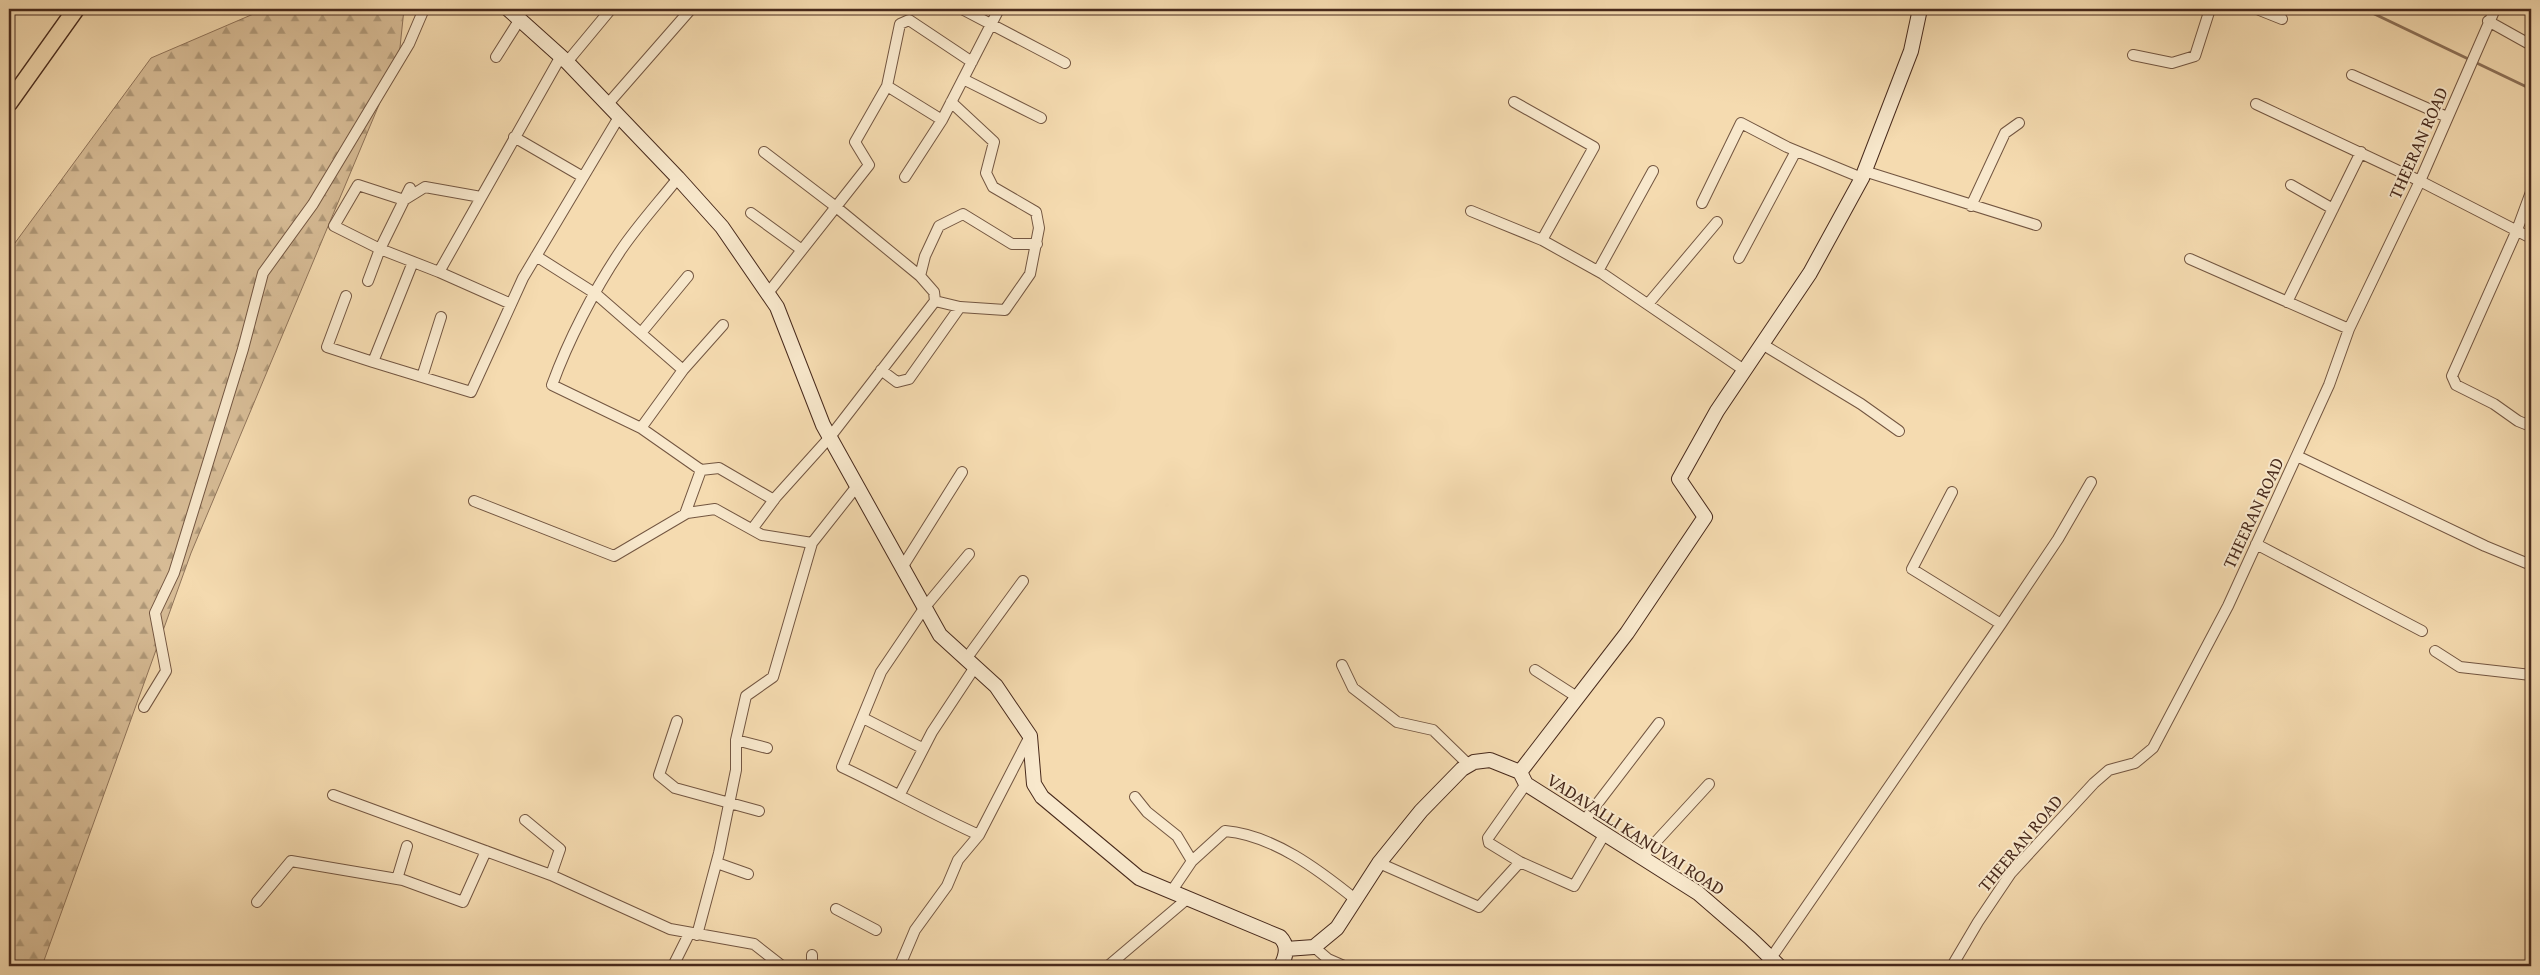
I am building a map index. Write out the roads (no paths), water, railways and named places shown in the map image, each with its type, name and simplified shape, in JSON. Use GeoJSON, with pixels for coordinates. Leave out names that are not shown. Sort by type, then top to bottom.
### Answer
{"type":"FeatureCollection","features":[{"type":"Feature","properties":{"kind":"main road"},"geometry":{"type":"LineString","coordinates":[[9,103],[76,9]]}},
{"type":"Feature","properties":{"kind":"street"},"geometry":{"type":"LineString","coordinates":[[144,706],[166,671],[155,612],[174,573],[243,349],[262,273],[313,204],[409,44],[424,9]]}},
{"type":"Feature","properties":{"kind":"street"},"geometry":{"type":"LineString","coordinates":[[508,9],[564,59],[678,178],[722,227],[768,293],[777,307],[830,437],[940,635],[996,686],[1030,736],[1034,784],[1042,796],[1139,878],[1280,938],[1285,942],[1286,949],[1281,966]]}},
{"type":"Feature","properties":{"kind":"street"},"geometry":{"type":"LineString","coordinates":[[439,272],[514,137],[564,59],[611,9]]}},
{"type":"Feature","properties":{"kind":"street"},"geometry":{"type":"LineString","coordinates":[[608,105],[691,9]]}},
{"type":"Feature","properties":{"kind":"street"},"geometry":{"type":"LineString","coordinates":[[962,9],[991,26],[1065,63]]}},
{"type":"Feature","properties":{"kind":"street"},"geometry":{"type":"LineString","coordinates":[[905,178],[942,120],[999,9]]}},
{"type":"Feature","properties":{"kind":"street"},"geometry":{"type":"LineString","coordinates":[[1604,834],[1574,886],[1520,862],[1489,843],[1488,838],[1523,778],[1577,697],[1627,633],[1705,517],[1679,479],[1717,411],[1810,273],[1863,175],[1911,51],[1920,9]]}},
{"type":"Feature","properties":{"kind":"street"},"geometry":{"type":"LineString","coordinates":[[2133,55],[2172,64],[2194,56],[2210,9]]}},
{"type":"Feature","properties":{"kind":"street"},"geometry":{"type":"LineString","coordinates":[[2257,9],[2282,19]]}},
{"type":"Feature","properties":{"kind":"street","name":"THEERAN ROAD"},"geometry":{"type":"LineString","coordinates":[[1952,966],[1978,922],[2011,873],[2094,783],[2109,770],[2135,763],[2153,748],[2228,606],[2329,386],[2349,329],[2420,181],[2495,9]]}},
{"type":"Feature","properties":{"kind":"street"},"geometry":{"type":"LineString","coordinates":[[496,57],[520,19]]}},
{"type":"Feature","properties":{"kind":"street"},"geometry":{"type":"LineString","coordinates":[[768,293],[869,165],[855,142],[887,86],[900,24],[909,20],[972,62]]}},
{"type":"Feature","properties":{"kind":"street"},"geometry":{"type":"LineString","coordinates":[[2488,22],[2531,44]]}},
{"type":"Feature","properties":{"kind":"street"},"geometry":{"type":"LineString","coordinates":[[2352,75],[2447,117]]}},
{"type":"Feature","properties":{"kind":"street"},"geometry":{"type":"LineString","coordinates":[[963,79],[1041,118]]}},
{"type":"Feature","properties":{"kind":"street"},"geometry":{"type":"LineString","coordinates":[[887,86],[942,120]]}},
{"type":"Feature","properties":{"kind":"street"},"geometry":{"type":"LineString","coordinates":[[935,301],[960,307],[1005,310],[1030,274],[1039,228],[1036,212],[993,187],[986,173],[994,142],[951,102]]}},
{"type":"Feature","properties":{"kind":"street"},"geometry":{"type":"LineString","coordinates":[[1514,102],[1594,147],[1542,240]]}},
{"type":"Feature","properties":{"kind":"street"},"geometry":{"type":"LineString","coordinates":[[2256,104],[2361,152],[2531,238]]}},
{"type":"Feature","properties":{"kind":"street"},"geometry":{"type":"LineString","coordinates":[[346,296],[327,347],[471,392],[511,304],[536,256],[619,117]]}},
{"type":"Feature","properties":{"kind":"street"},"geometry":{"type":"LineString","coordinates":[[1702,203],[1741,123],[1796,151],[1863,175],[2036,225]]}},
{"type":"Feature","properties":{"kind":"street"},"geometry":{"type":"LineString","coordinates":[[1971,206],[2000,140],[2010,127],[2019,123]]}},
{"type":"Feature","properties":{"kind":"street"},"geometry":{"type":"LineString","coordinates":[[514,137],[583,177]]}},
{"type":"Feature","properties":{"kind":"street"},"geometry":{"type":"LineString","coordinates":[[1739,258],[1796,151]]}},
{"type":"Feature","properties":{"kind":"street"},"geometry":{"type":"LineString","coordinates":[[753,528],[774,500],[830,437],[935,301],[934,292],[920,276],[836,207],[764,152]]}},
{"type":"Feature","properties":{"kind":"street"},"geometry":{"type":"LineString","coordinates":[[2287,302],[2361,152]]}},
{"type":"Feature","properties":{"kind":"street"},"geometry":{"type":"LineString","coordinates":[[1598,271],[1653,171]]}},
{"type":"Feature","properties":{"kind":"street"},"geometry":{"type":"LineString","coordinates":[[678,178],[621,250],[565,350],[552,385],[641,428],[701,470],[719,468],[774,500]]}},
{"type":"Feature","properties":{"kind":"street"},"geometry":{"type":"LineString","coordinates":[[481,197],[425,187],[404,200],[358,185],[334,226],[380,249],[439,272],[511,304]]}},
{"type":"Feature","properties":{"kind":"street"},"geometry":{"type":"LineString","coordinates":[[2291,185],[2333,209]]}},
{"type":"Feature","properties":{"kind":"street"},"geometry":{"type":"LineString","coordinates":[[368,281],[380,249],[410,188]]}},
{"type":"Feature","properties":{"kind":"street"},"geometry":{"type":"LineString","coordinates":[[2531,192],[2517,230],[2452,376],[2456,385],[2494,404],[2518,421],[2528,425],[2531,419]]}},
{"type":"Feature","properties":{"kind":"street"},"geometry":{"type":"LineString","coordinates":[[1471,211],[1542,240],[1598,271],[1744,370]]}},
{"type":"Feature","properties":{"kind":"street"},"geometry":{"type":"LineString","coordinates":[[751,213],[802,250]]}},
{"type":"Feature","properties":{"kind":"street"},"geometry":{"type":"LineString","coordinates":[[920,276],[925,256],[939,226],[963,214],[1012,244],[1036,244]]}},
{"type":"Feature","properties":{"kind":"street"},"geometry":{"type":"LineString","coordinates":[[1648,304],[1717,222]]}},
{"type":"Feature","properties":{"kind":"street"},"geometry":{"type":"LineString","coordinates":[[536,256],[596,294],[683,370]]}},
{"type":"Feature","properties":{"kind":"street"},"geometry":{"type":"LineString","coordinates":[[2190,258],[2349,329]]}},
{"type":"Feature","properties":{"kind":"street"},"geometry":{"type":"LineString","coordinates":[[373,362],[413,262]]}},
{"type":"Feature","properties":{"kind":"street"},"geometry":{"type":"LineString","coordinates":[[641,333],[688,276]]}},
{"type":"Feature","properties":{"kind":"street"},"geometry":{"type":"LineString","coordinates":[[881,370],[897,382],[910,378],[960,307]]}},
{"type":"Feature","properties":{"kind":"street"},"geometry":{"type":"LineString","coordinates":[[422,377],[441,317]]}},
{"type":"Feature","properties":{"kind":"street"},"geometry":{"type":"LineString","coordinates":[[641,428],[683,370],[723,325]]}},
{"type":"Feature","properties":{"kind":"street"},"geometry":{"type":"LineString","coordinates":[[1762,344],[1862,404],[1899,431]]}},
{"type":"Feature","properties":{"kind":"street"},"geometry":{"type":"LineString","coordinates":[[2297,456],[2485,546],[2531,565]]}},
{"type":"Feature","properties":{"kind":"street"},"geometry":{"type":"LineString","coordinates":[[685,514],[701,470]]}},
{"type":"Feature","properties":{"kind":"street"},"geometry":{"type":"LineString","coordinates":[[903,566],[962,472]]}},
{"type":"Feature","properties":{"kind":"street"},"geometry":{"type":"LineString","coordinates":[[1775,962],[2058,538],[2091,482]]}},
{"type":"Feature","properties":{"kind":"street"},"geometry":{"type":"LineString","coordinates":[[673,966],[693,935],[716,863],[736,770],[736,740],[746,696],[773,677],[812,542],[857,486]]}},
{"type":"Feature","properties":{"kind":"street"},"geometry":{"type":"LineString","coordinates":[[1952,492],[1912,568],[2001,624]]}},
{"type":"Feature","properties":{"kind":"street"},"geometry":{"type":"LineString","coordinates":[[474,501],[614,556],[685,514],[715,508],[753,528],[762,535],[812,542]]}},
{"type":"Feature","properties":{"kind":"street"},"geometry":{"type":"LineString","coordinates":[[2256,544],[2422,631]]}},
{"type":"Feature","properties":{"kind":"street"},"geometry":{"type":"LineString","coordinates":[[969,554],[925,607],[881,672],[842,767],[900,794],[926,811],[979,835]]}},
{"type":"Feature","properties":{"kind":"street"},"geometry":{"type":"LineString","coordinates":[[900,794],[922,748],[970,663],[1023,581]]}},
{"type":"Feature","properties":{"kind":"street"},"geometry":{"type":"LineString","coordinates":[[2435,651],[2460,667],[2531,675]]}},
{"type":"Feature","properties":{"kind":"street"},"geometry":{"type":"LineString","coordinates":[[1286,949],[1314,946],[1337,928],[1379,863],[1452,778],[1469,765],[1433,730],[1397,722],[1353,688],[1342,666]]}},
{"type":"Feature","properties":{"kind":"street"},"geometry":{"type":"LineString","coordinates":[[1535,670],[1577,697]]}},
{"type":"Feature","properties":{"kind":"street"},"geometry":{"type":"LineString","coordinates":[[863,718],[922,748]]}},
{"type":"Feature","properties":{"kind":"street"},"geometry":{"type":"LineString","coordinates":[[677,721],[659,775],[676,788],[759,811]]}},
{"type":"Feature","properties":{"kind":"street"},"geometry":{"type":"LineString","coordinates":[[1584,821],[1659,723]]}},
{"type":"Feature","properties":{"kind":"street"},"geometry":{"type":"LineString","coordinates":[[912,966],[900,963],[915,930],[947,886],[958,860],[979,835],[1030,736]]}},
{"type":"Feature","properties":{"kind":"street"},"geometry":{"type":"LineString","coordinates":[[736,740],[767,748]]}},
{"type":"Feature","properties":{"kind":"street","name":"VADAVALLI KANUVAI ROAD"},"geometry":{"type":"LineString","coordinates":[[1469,765],[1474,762],[1490,760],[1523,778],[1584,821],[1698,894],[1775,962]]}},
{"type":"Feature","properties":{"kind":"street"},"geometry":{"type":"LineString","coordinates":[[1641,858],[1709,784]]}},
{"type":"Feature","properties":{"kind":"street"},"geometry":{"type":"LineString","coordinates":[[334,795],[551,875],[670,929],[693,935],[754,944],[782,966]]}},
{"type":"Feature","properties":{"kind":"street"},"geometry":{"type":"LineString","coordinates":[[1135,797],[1147,812],[1177,836],[1192,861]]}},
{"type":"Feature","properties":{"kind":"street"},"geometry":{"type":"LineString","coordinates":[[525,820],[560,849],[551,875]]}},
{"type":"Feature","properties":{"kind":"street"},"geometry":{"type":"LineString","coordinates":[[1170,892],[1192,861],[1225,831],[1240,832],[1291,854],[1316,868],[1355,899]]}},
{"type":"Feature","properties":{"kind":"street"},"geometry":{"type":"LineString","coordinates":[[397,879],[407,846]]}},
{"type":"Feature","properties":{"kind":"street"},"geometry":{"type":"LineString","coordinates":[[257,902],[290,861],[397,879],[463,902],[486,851]]}},
{"type":"Feature","properties":{"kind":"street"},"geometry":{"type":"LineString","coordinates":[[1379,863],[1478,907],[1520,862]]}},
{"type":"Feature","properties":{"kind":"street"},"geometry":{"type":"LineString","coordinates":[[716,863],[748,874]]}},
{"type":"Feature","properties":{"kind":"street"},"geometry":{"type":"LineString","coordinates":[[1108,966],[1187,899]]}},
{"type":"Feature","properties":{"kind":"street"},"geometry":{"type":"LineString","coordinates":[[836,909],[876,930]]}},
{"type":"Feature","properties":{"kind":"street"},"geometry":{"type":"LineString","coordinates":[[1314,946],[1328,960],[1344,966]]}},
{"type":"Feature","properties":{"kind":"street"},"geometry":{"type":"LineString","coordinates":[[812,955],[812,966]]}},
{"type":"Feature","properties":{"kind":"waterway"},"geometry":{"type":"LineString","coordinates":[[2364,9],[2531,89]]}}]}
